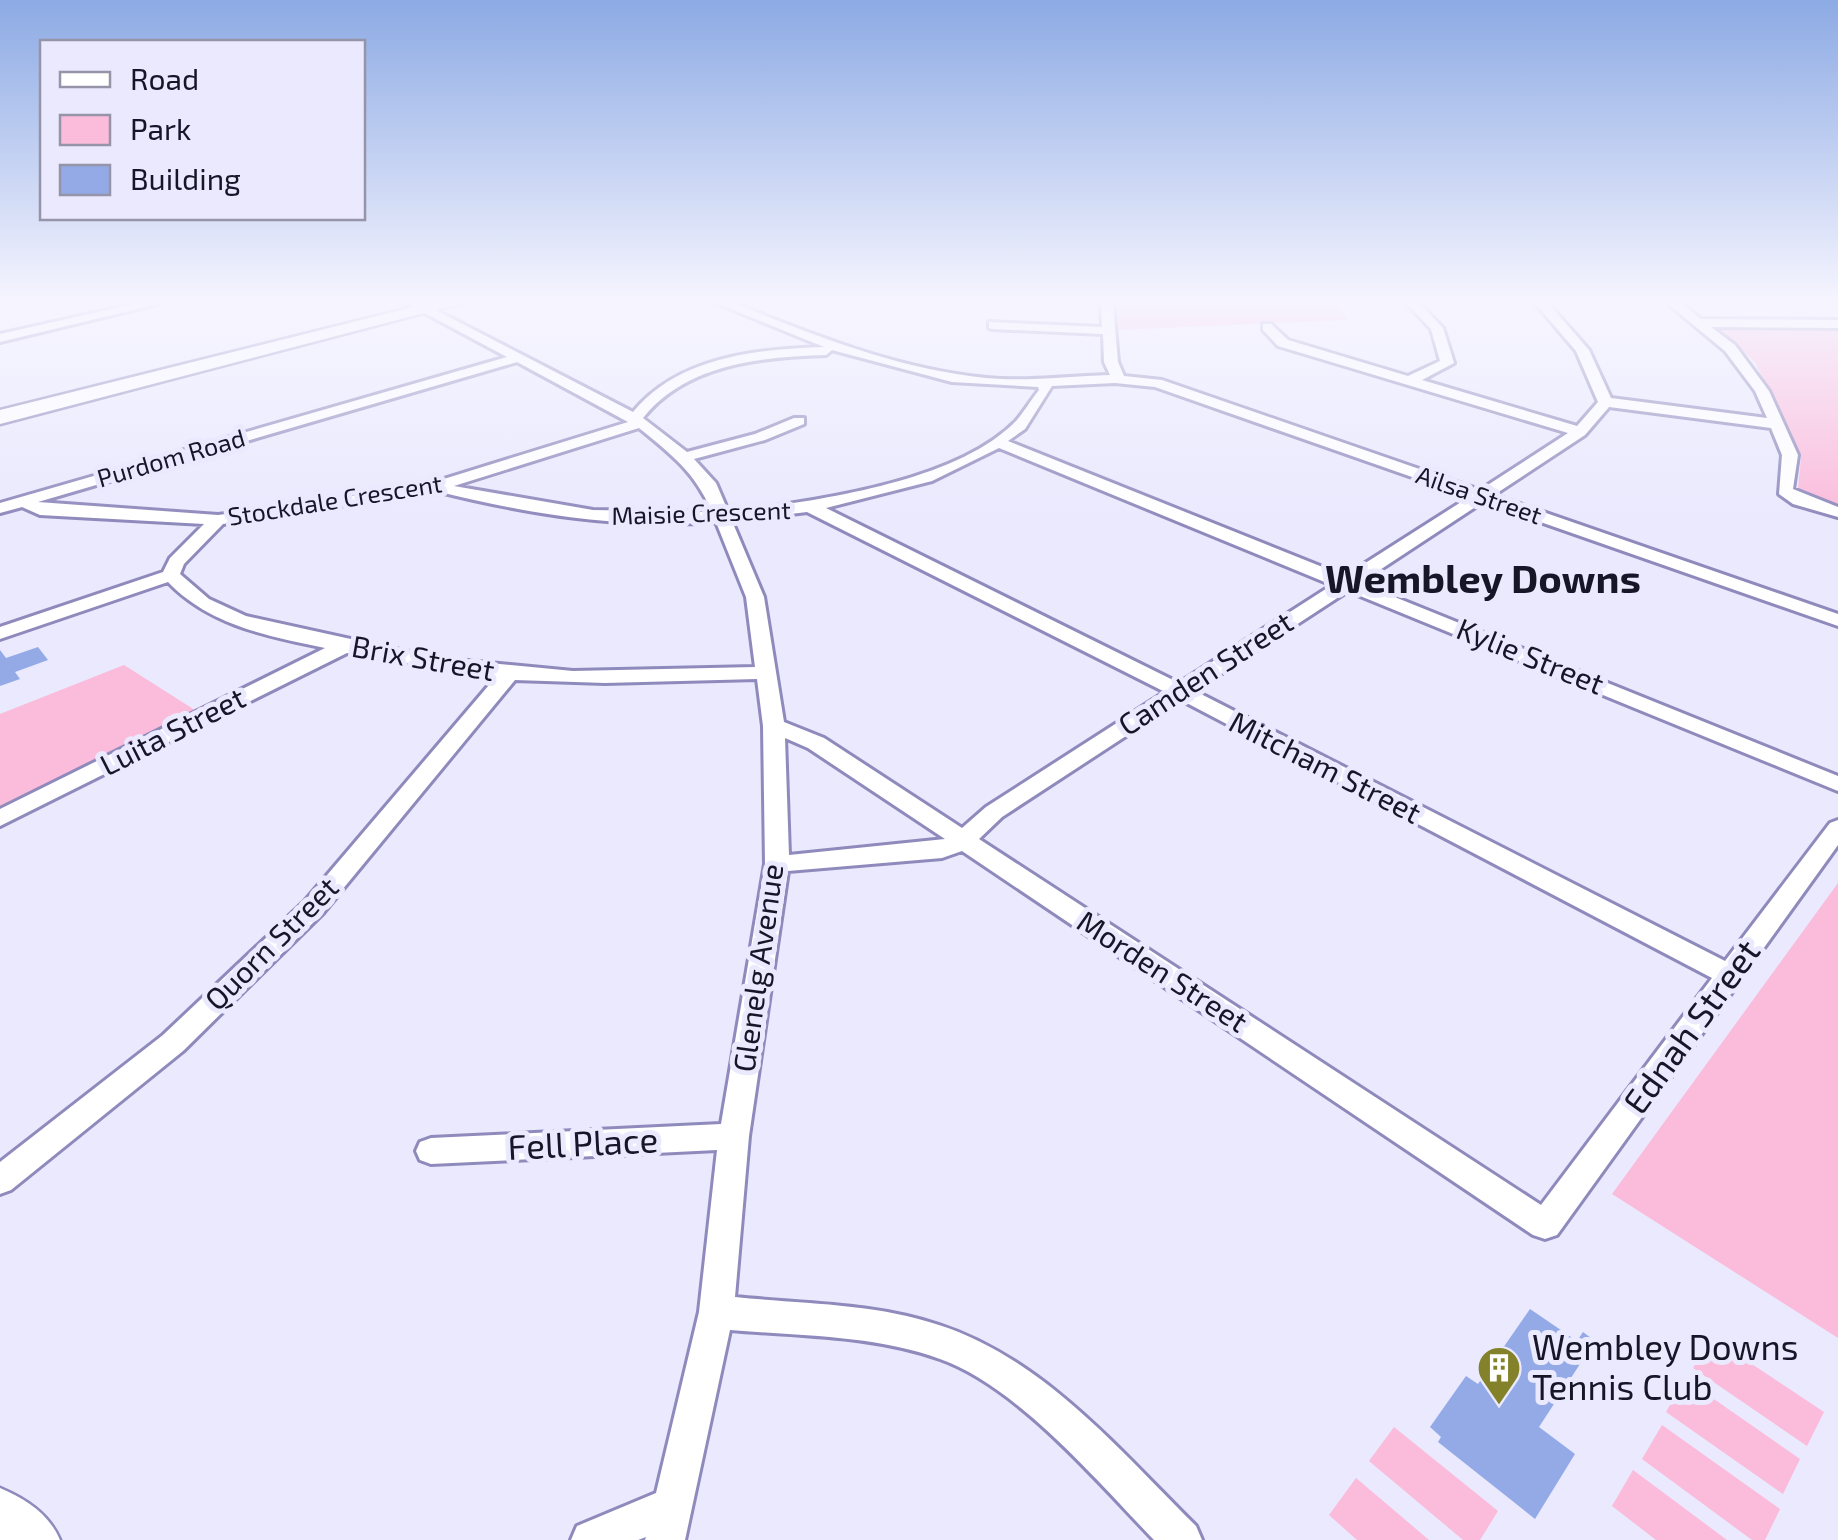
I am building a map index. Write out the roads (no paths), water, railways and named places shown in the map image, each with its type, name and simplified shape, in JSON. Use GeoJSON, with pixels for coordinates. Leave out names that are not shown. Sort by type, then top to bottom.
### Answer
{"type":"FeatureCollection","features":[{"type":"Feature","properties":{"kind":"main road"},"geometry":{"type":"LineString","coordinates":[[0,408],[136,375]]}},
{"type":"Feature","properties":{"kind":"main road"},"geometry":{"type":"LineString","coordinates":[[0,417],[159,375]]}},
{"type":"Feature","properties":{"kind":"main road"},"geometry":{"type":"LineString","coordinates":[[0,1514],[34,1540]]}},
{"type":"Feature","properties":{"kind":"street","name":"Purdom Road"},"geometry":{"type":"LineString","coordinates":[[0,508],[459,375]]}},
{"type":"Feature","properties":{"kind":"street","name":"Glenelg Avenue"},"geometry":{"type":"LineString","coordinates":[[545,375],[638,422],[684,456],[708,483],[755,597],[774,726],[777,864],[734,1136],[716,1312],[668,1523],[591,1540]]}},
{"type":"Feature","properties":{"kind":"street","name":"Stockdale Crescent"},"geometry":{"type":"LineString","coordinates":[[23,501],[40,510],[118,518],[218,520],[436,486],[638,422],[684,378],[693,375]]}},
{"type":"Feature","properties":{"kind":"street","name":"Ailsa Street"},"geometry":{"type":"LineString","coordinates":[[932,375],[1045,384],[1119,379],[1157,383],[1838,620]]}},
{"type":"Feature","properties":{"kind":"street"},"geometry":{"type":"LineString","coordinates":[[1117,375],[1119,379]]}},
{"type":"Feature","properties":{"kind":"street"},"geometry":{"type":"LineString","coordinates":[[1394,375],[1580,432]]}},
{"type":"Feature","properties":{"kind":"street"},"geometry":{"type":"LineString","coordinates":[[1412,380],[1423,375]]}},
{"type":"Feature","properties":{"kind":"street"},"geometry":{"type":"LineString","coordinates":[[1593,375],[1605,402],[1777,424]]}},
{"type":"Feature","properties":{"kind":"street"},"geometry":{"type":"LineString","coordinates":[[1752,375],[1790,456],[1785,491],[1798,500],[1838,512]]}},
{"type":"Feature","properties":{"kind":"street","name":"Maisie Crescent"},"geometry":{"type":"LineString","coordinates":[[436,486],[508,504],[650,519],[813,508],[940,472],[998,442],[1039,406],[1045,384]]}},
{"type":"Feature","properties":{"kind":"street","name":"Camden Street"},"geometry":{"type":"LineString","coordinates":[[777,864],[942,850],[963,841],[994,812],[1580,432],[1605,402]]}},
{"type":"Feature","properties":{"kind":"street"},"geometry":{"type":"LineString","coordinates":[[684,456],[760,437],[799,421]]}},
{"type":"Feature","properties":{"kind":"street","name":"Kylie Street"},"geometry":{"type":"LineString","coordinates":[[998,442],[1838,784]]}},
{"type":"Feature","properties":{"kind":"street"},"geometry":{"type":"LineString","coordinates":[[116,474],[118,518]]}},
{"type":"Feature","properties":{"kind":"street","name":"Mitcham Street"},"geometry":{"type":"LineString","coordinates":[[813,508],[1730,975]]}},
{"type":"Feature","properties":{"kind":"street"},"geometry":{"type":"LineString","coordinates":[[0,634],[170,575],[176,562],[218,520]]}},
{"type":"Feature","properties":{"kind":"street","name":"Brix Street"},"geometry":{"type":"LineString","coordinates":[[170,575],[186,594],[216,612],[248,624],[345,646],[510,673],[768,673]]}},
{"type":"Feature","properties":{"kind":"street","name":"Luita Street"},"geometry":{"type":"LineString","coordinates":[[0,818],[345,646]]}},
{"type":"Feature","properties":{"kind":"street","name":"Quorn Street"},"geometry":{"type":"LineString","coordinates":[[0,1180],[173,1042],[314,907],[510,673]]}},
{"type":"Feature","properties":{"kind":"street","name":"Morden Street"},"geometry":{"type":"LineString","coordinates":[[774,726],[816,743],[1546,1225]]}},
{"type":"Feature","properties":{"kind":"street","name":"Ednah Street"},"geometry":{"type":"LineString","coordinates":[[1546,1225],[1838,828]]}},
{"type":"Feature","properties":{"kind":"street","name":"Fell Place"},"geometry":{"type":"LineString","coordinates":[[431,1151],[734,1136]]}},
{"type":"Feature","properties":{"kind":"street"},"geometry":{"type":"LineString","coordinates":[[716,1312],[908,1332],[964,1351],[1028,1394],[1182,1540]]}},
{"type":"Feature","properties":{"kind":"place","name":"Wembley Downs Tennis Club"},"geometry":{"type":"Point","coordinates":[1499,1406]}},
{"type":"Feature","properties":{"kind":"district","name":"Wembley Downs"},"geometry":{"type":"Point","coordinates":[1483,579]}}]}
